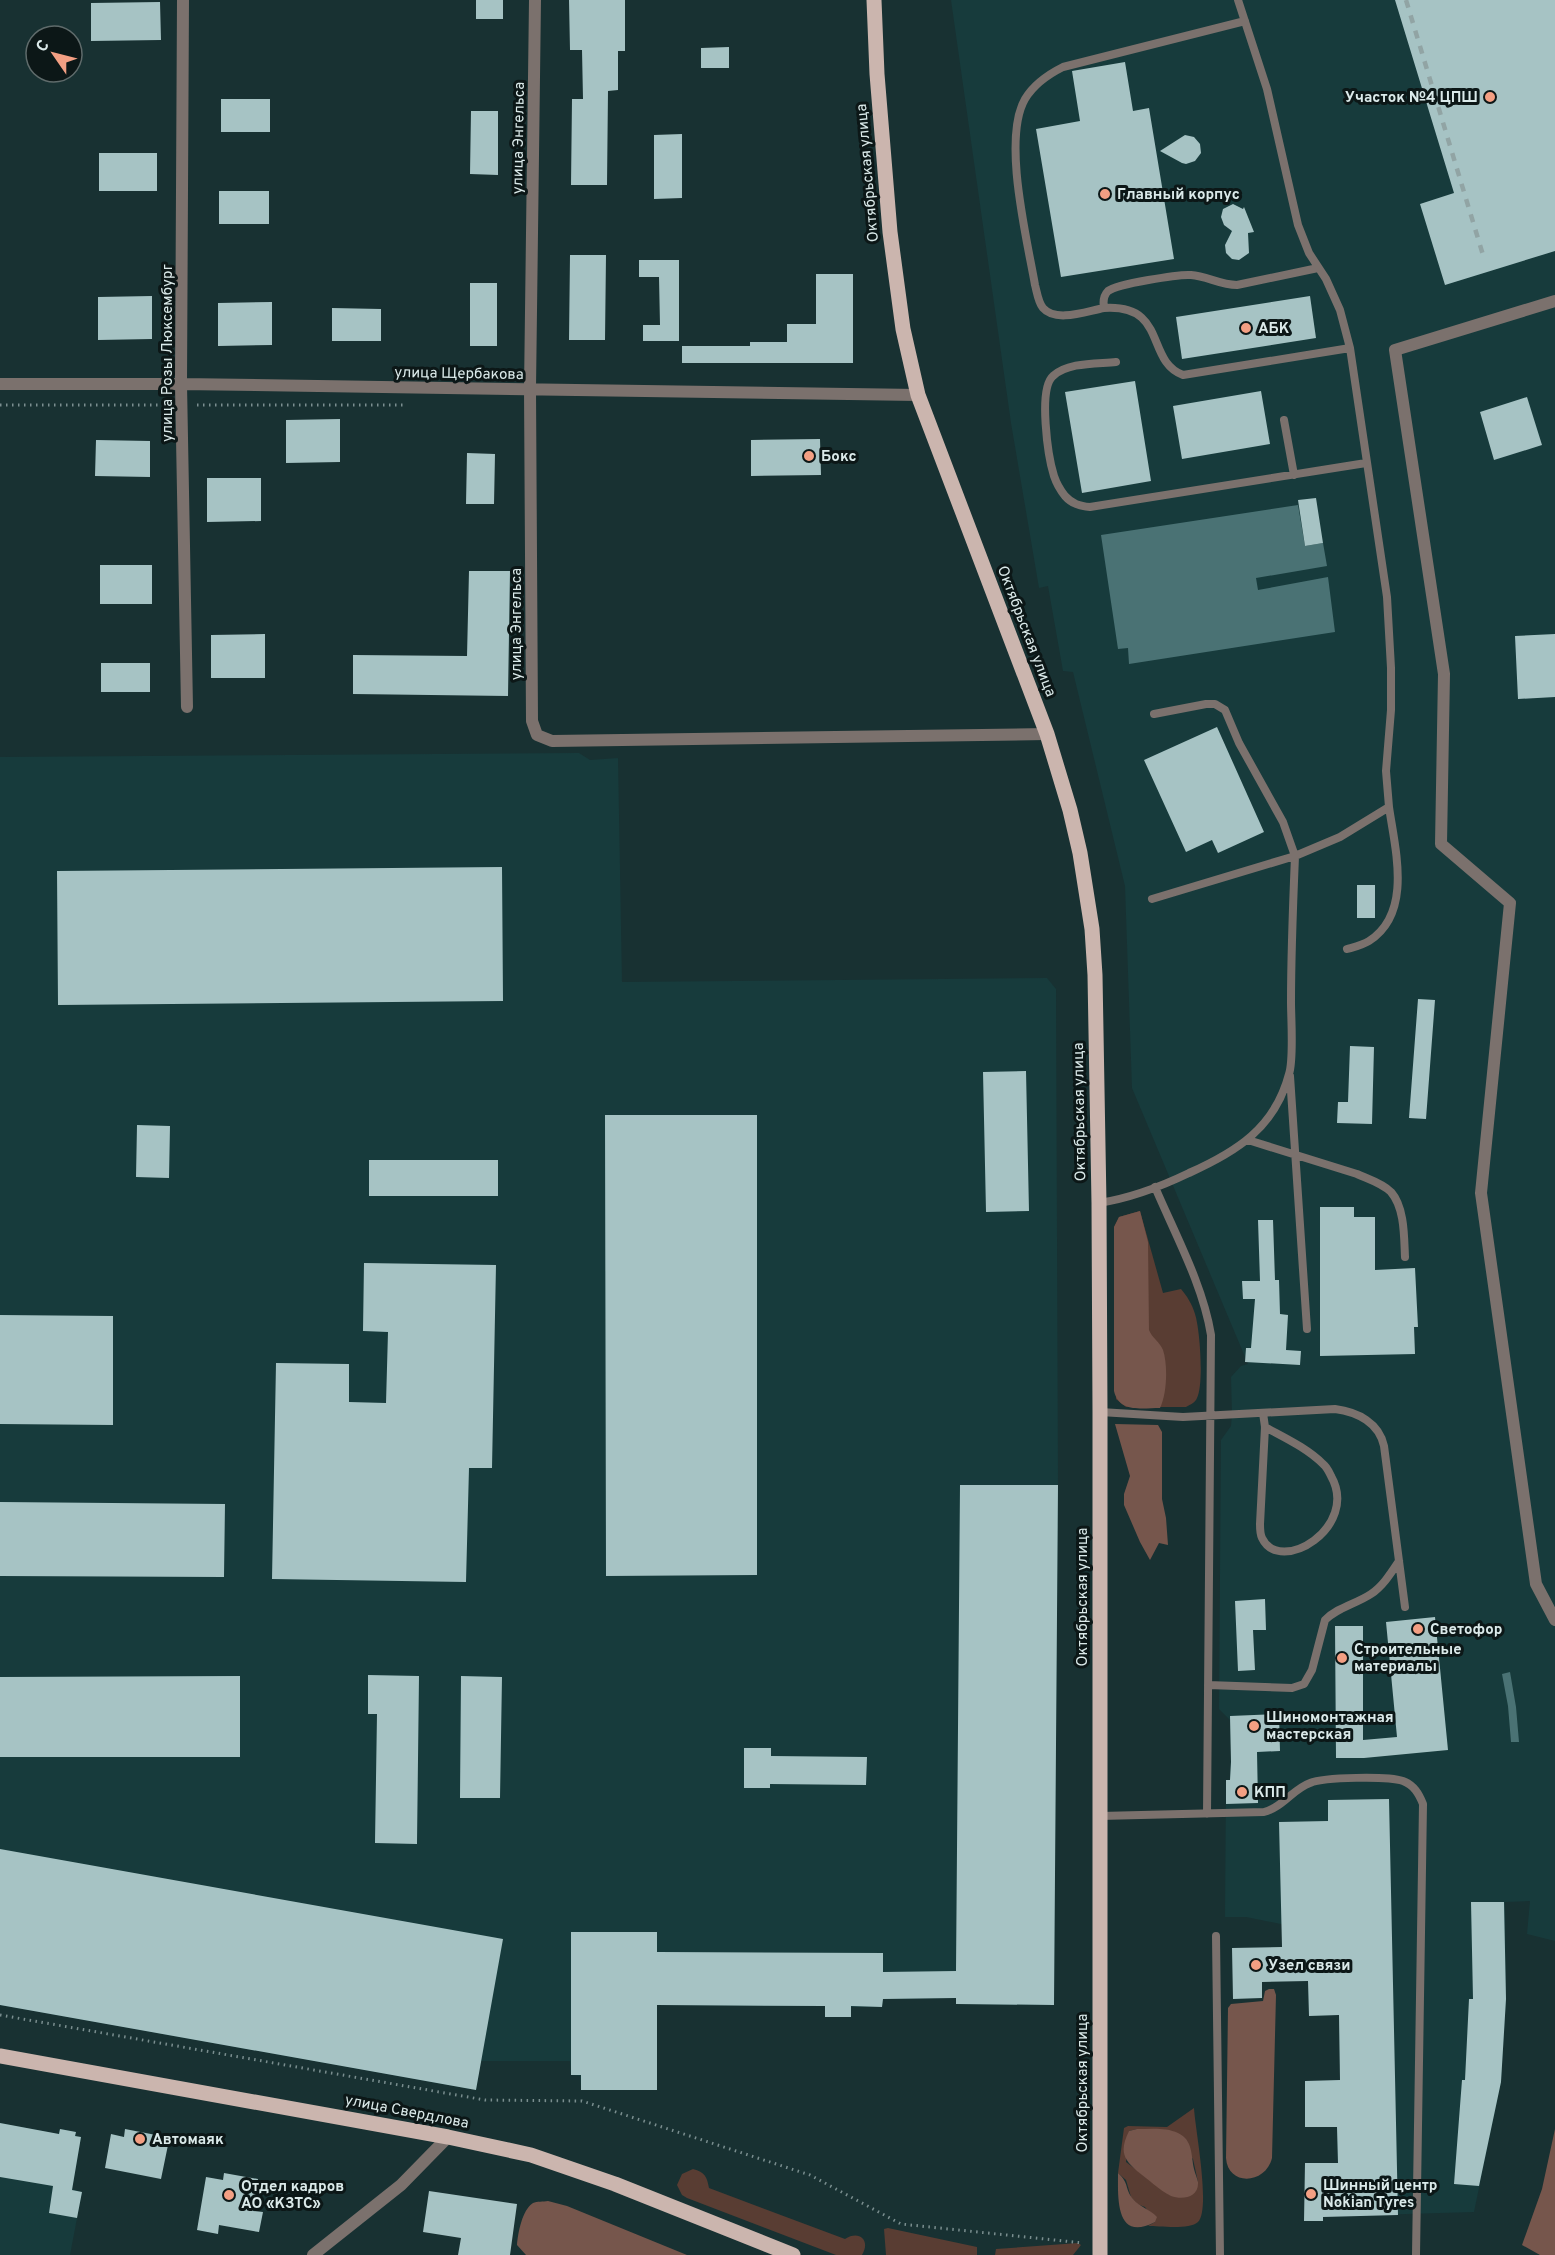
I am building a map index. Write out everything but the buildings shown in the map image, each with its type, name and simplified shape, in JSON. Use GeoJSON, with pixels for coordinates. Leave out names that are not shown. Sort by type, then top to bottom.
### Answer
{"type":"FeatureCollection","features":[{"type":"Feature","properties":{"kind":"main road","name":"Октябрьская улица"},"geometry":{"type":"LineString","coordinates":[[874,0],[890,232],[903,329],[918,395],[1047,734],[1077,842],[1092,929],[1095,975],[1099,1203],[1100,2250]]}},
{"type":"Feature","properties":{"kind":"main road","name":"улица Свердлова"},"geometry":{"type":"LineString","coordinates":[[0,2056],[448,2137],[531,2155],[573,2168],[793,2255]]}},
{"type":"Feature","properties":{"kind":"street","name":"улица Розы Люксембург"},"geometry":{"type":"LineString","coordinates":[[183,0],[181,384],[188,707]]}},
{"type":"Feature","properties":{"kind":"street","name":"улица Энгельса"},"geometry":{"type":"LineString","coordinates":[[535,0],[530,388],[532,721],[537,735],[552,741],[563,741],[1047,734]]}},
{"type":"Feature","properties":{"kind":"street"},"geometry":{"type":"LineString","coordinates":[[1555,301],[1395,350],[1444,674],[1441,844],[1510,903],[1481,1193],[1536,1584],[1555,1620]]}},
{"type":"Feature","properties":{"kind":"street","name":"улица Щербакова"},"geometry":{"type":"LineString","coordinates":[[0,384],[530,388],[918,395]]}},
{"type":"Feature","properties":{"kind":"street"},"geometry":{"type":"LineString","coordinates":[[313,2255],[401,2185],[448,2137]]}},
{"type":"Feature","properties":{"kind":"lane"},"geometry":{"type":"LineString","coordinates":[[1238,0],[1267,89],[1298,225],[1309,253],[1326,279],[1340,310],[1350,348],[1386,597],[1391,668],[1391,710],[1386,771],[1398,889],[1390,919],[1381,930],[1368,942],[1347,949]]}},
{"type":"Feature","properties":{"kind":"lane"},"geometry":{"type":"LineString","coordinates":[[1245,21],[1063,67],[1043,79],[1024,100],[1017,130],[1015,163],[1035,285],[1040,302],[1043,308],[1057,315],[1104,309],[1123,310],[1143,318],[1150,325],[1160,351],[1173,369],[1183,375],[1350,348]]}},
{"type":"Feature","properties":{"kind":"lane"},"geometry":{"type":"LineString","coordinates":[[1104,309],[1103,301],[1110,290],[1180,275],[1194,275],[1226,285],[1237,285],[1318,268]]}},
{"type":"Feature","properties":{"kind":"lane"},"geometry":{"type":"LineString","coordinates":[[1116,362],[1072,367],[1055,374],[1048,381],[1045,415],[1054,476],[1065,496],[1073,503],[1090,507],[1366,463]]}},
{"type":"Feature","properties":{"kind":"lane"},"geometry":{"type":"LineString","coordinates":[[1284,420],[1294,475]]}},
{"type":"Feature","properties":{"kind":"lane"},"geometry":{"type":"LineString","coordinates":[[1154,714],[1206,704],[1215,704],[1225,710],[1246,757],[1283,822],[1295,856],[1290,1072],[1307,1329]]}},
{"type":"Feature","properties":{"kind":"lane"},"geometry":{"type":"LineString","coordinates":[[1152,898],[1295,856],[1333,841],[1389,807]]}},
{"type":"Feature","properties":{"kind":"lane"},"geometry":{"type":"LineString","coordinates":[[1099,1203],[1124,1199],[1223,1158],[1248,1140],[1268,1119],[1290,1072]]}},
{"type":"Feature","properties":{"kind":"lane"},"geometry":{"type":"LineString","coordinates":[[1248,1140],[1375,1181],[1391,1193],[1399,1209],[1405,1257]]}},
{"type":"Feature","properties":{"kind":"lane"},"geometry":{"type":"LineString","coordinates":[[1155,1187],[1199,1293],[1211,1335],[1207,1814]]}},
{"type":"Feature","properties":{"kind":"lane"},"geometry":{"type":"LineString","coordinates":[[1100,1412],[1146,1416],[1209,1416],[1335,1410],[1356,1414],[1374,1426],[1383,1439],[1405,1606]]}},
{"type":"Feature","properties":{"kind":"lane"},"geometry":{"type":"LineString","coordinates":[[1263,1413],[1265,1427],[1260,1524],[1262,1538],[1271,1548],[1286,1552],[1310,1545],[1329,1526],[1338,1505],[1336,1485],[1325,1465],[1293,1442],[1265,1427]]}},
{"type":"Feature","properties":{"kind":"lane"},"geometry":{"type":"LineString","coordinates":[[1208,1685],[1292,1688],[1304,1684],[1312,1670],[1325,1620],[1330,1614],[1378,1589],[1399,1561]]}},
{"type":"Feature","properties":{"kind":"lane"},"geometry":{"type":"LineString","coordinates":[[1100,1816],[1270,1811],[1310,1783],[1333,1779],[1403,1781],[1414,1787],[1423,1804],[1416,2255]]}},
{"type":"Feature","properties":{"kind":"lane"},"geometry":{"type":"LineString","coordinates":[[1216,1936],[1220,2255]]}},
{"type":"Feature","properties":{"kind":"path"},"geometry":{"type":"LineString","coordinates":[[0,405],[414,405]]}},
{"type":"Feature","properties":{"kind":"path"},"geometry":{"type":"LineString","coordinates":[[0,2015],[485,2100],[582,2101],[810,2175],[901,2224],[1100,2250]]}},
{"type":"Feature","properties":{"kind":"shaded area"},"geometry":{"type":"Polygon","coordinates":[[[951,0],[1555,0],[1555,1941],[1527,1934],[1530,1901],[1505,1902],[1506,1999],[1501,2082],[1474,2212],[1339,2216],[1337,2129],[1341,2128],[1339,2015],[1309,2016],[1307,1923],[1281,1924],[1246,1917],[1225,1917],[1226,1780],[1230,1780],[1231,1753],[1230,1720],[1219,1709],[1221,1440],[1231,1426],[1231,1377],[1241,1366],[1248,1364],[1132,1088],[1125,886],[1073,672],[1063,671],[1048,586],[1039,588],[1011,423],[951,0]]]}},
{"type":"Feature","properties":{"kind":"shaded area"},"geometry":{"type":"Polygon","coordinates":[[[1298,505],[1305,546],[1323,543],[1327,566],[1256,578],[1258,590],[1328,577],[1335,632],[1129,664],[1128,648],[1118,649],[1101,535],[1298,505]]]}},
{"type":"Feature","properties":{"kind":"shaded area"},"geometry":{"type":"Polygon","coordinates":[[[579,753],[590,760],[618,758],[622,982],[1047,978],[1056,989],[1058,1485],[1054,2005],[956,2004],[956,1998],[883,1999],[882,2007],[851,2007],[851,2017],[825,2017],[825,2006],[657,2005],[657,2090],[581,2090],[580,2076],[571,2075],[570,2061],[481,2061],[476,2090],[0,2005],[0,757],[579,753]]]}},
{"type":"Feature","properties":{"kind":"shaded area"},"geometry":{"type":"Polygon","coordinates":[[[1140,1211],[1163,1293],[1181,1289],[1194,1310],[1197,1321],[1200,1343],[1199,1391],[1195,1401],[1186,1407],[1126,1407],[1116,1399],[1114,1227],[1119,1217],[1140,1211]]]}},
{"type":"Feature","properties":{"kind":"shaded area"},"geometry":{"type":"Polygon","coordinates":[[[1140,1211],[1148,1242],[1149,1330],[1162,1347],[1166,1363],[1165,1387],[1160,1408],[1126,1406],[1117,1398],[1114,1391],[1114,1227],[1119,1217],[1140,1211]]]}},
{"type":"Feature","properties":{"kind":"shaded area"},"geometry":{"type":"Polygon","coordinates":[[[1115,1424],[1158,1425],[1162,1432],[1162,1499],[1168,1545],[1159,1543],[1150,1560],[1124,1505],[1124,1494],[1130,1476],[1115,1424]]]}},
{"type":"Feature","properties":{"kind":"shaded area"},"geometry":{"type":"Polygon","coordinates":[[[1510,1672],[1519,1742],[1511,1742],[1502,1674],[1510,1672]]]}},
{"type":"Feature","properties":{"kind":"shaded area"},"geometry":{"type":"Polygon","coordinates":[[[1274,1989],[1276,1995],[1272,2158],[1263,2173],[1248,2179],[1240,2178],[1228,2167],[1226,2158],[1228,2008],[1231,2004],[1263,2001],[1265,1991],[1274,1989]]]}},
{"type":"Feature","properties":{"kind":"shaded area"},"geometry":{"type":"Polygon","coordinates":[[[1194,2108],[1203,2202],[1202,2214],[1198,2222],[1188,2226],[1148,2226],[1155,2222],[1145,2207],[1137,2204],[1131,2197],[1126,2180],[1118,2173],[1124,2128],[1128,2126],[1167,2127],[1194,2108]],[[1167,2130],[1129,2131],[1126,2162],[1170,2195],[1198,2182],[1193,2159],[1167,2130]]]}},
{"type":"Feature","properties":{"kind":"shaded area"},"geometry":{"type":"Polygon","coordinates":[[[0,2123],[58,2134],[60,2129],[76,2132],[76,2136],[81,2137],[72,2189],[82,2192],[70,2255],[0,2255],[0,2123]]]}},
{"type":"Feature","properties":{"kind":"shaded area"},"geometry":{"type":"Polygon","coordinates":[[[1555,2129],[1555,2255],[1540,2255],[1522,2245],[1542,2189],[1555,2129]]]}},
{"type":"Feature","properties":{"kind":"shaded area"},"geometry":{"type":"Polygon","coordinates":[[[1168,2130],[1183,2136],[1189,2144],[1198,2182],[1193,2195],[1185,2198],[1171,2196],[1128,2162],[1124,2153],[1124,2143],[1129,2131],[1168,2130]]]}},
{"type":"Feature","properties":{"kind":"shaded area"},"geometry":{"type":"Polygon","coordinates":[[[693,2169],[705,2176],[709,2188],[845,2239],[850,2236],[859,2236],[865,2245],[862,2255],[836,2255],[687,2198],[682,2195],[677,2185],[682,2174],[693,2169]]]}},
{"type":"Feature","properties":{"kind":"shaded area"},"geometry":{"type":"Polygon","coordinates":[[[1118,2173],[1133,2199],[1157,2217],[1155,2222],[1142,2227],[1132,2227],[1126,2222],[1119,2205],[1118,2173]]]}},
{"type":"Feature","properties":{"kind":"shaded area"},"geometry":{"type":"Polygon","coordinates":[[[548,2201],[567,2206],[687,2255],[526,2255],[517,2245],[523,2216],[533,2203],[548,2201]]]}},
{"type":"Feature","properties":{"kind":"shaded area"},"geometry":{"type":"Polygon","coordinates":[[[884,2229],[977,2247],[977,2255],[886,2255],[884,2229]]]}},
{"type":"Feature","properties":{"kind":"shaded area"},"geometry":{"type":"Polygon","coordinates":[[[1078,2243],[1081,2245],[1073,2255],[995,2255],[996,2249],[1078,2243]]]}},
{"type":"Feature","properties":{"kind":"railway"},"geometry":{"type":"LineString","coordinates":[[1406,0],[1483,255]]}},
{"type":"Feature","properties":{"kind":"place","name":"Участок №4 ЦПШ"},"geometry":{"type":"Point","coordinates":[1490,97]}},
{"type":"Feature","properties":{"kind":"place","name":"Главный корпус"},"geometry":{"type":"Point","coordinates":[1105,194]}},
{"type":"Feature","properties":{"kind":"place","name":"АБК"},"geometry":{"type":"Point","coordinates":[1246,328]}},
{"type":"Feature","properties":{"kind":"place","name":"Бокс"},"geometry":{"type":"Point","coordinates":[809,456]}},
{"type":"Feature","properties":{"kind":"place","name":"Светофор"},"geometry":{"type":"Point","coordinates":[1418,1629]}},
{"type":"Feature","properties":{"kind":"place","name":"Строительные материалы"},"geometry":{"type":"Point","coordinates":[1342,1658]}},
{"type":"Feature","properties":{"kind":"place","name":"Шиномонтажная мастерская"},"geometry":{"type":"Point","coordinates":[1254,1726]}},
{"type":"Feature","properties":{"kind":"place","name":"КПП"},"geometry":{"type":"Point","coordinates":[1242,1792]}},
{"type":"Feature","properties":{"kind":"place","name":"Узел связи"},"geometry":{"type":"Point","coordinates":[1256,1965]}},
{"type":"Feature","properties":{"kind":"place","name":"Автомаяк"},"geometry":{"type":"Point","coordinates":[140,2139]}},
{"type":"Feature","properties":{"kind":"place","name":"Шинный центр Nokian Tyres"},"geometry":{"type":"Point","coordinates":[1311,2194]}},
{"type":"Feature","properties":{"kind":"place","name":"Отдел кадров АО «КЗТС»"},"geometry":{"type":"Point","coordinates":[229,2195]}}]}
